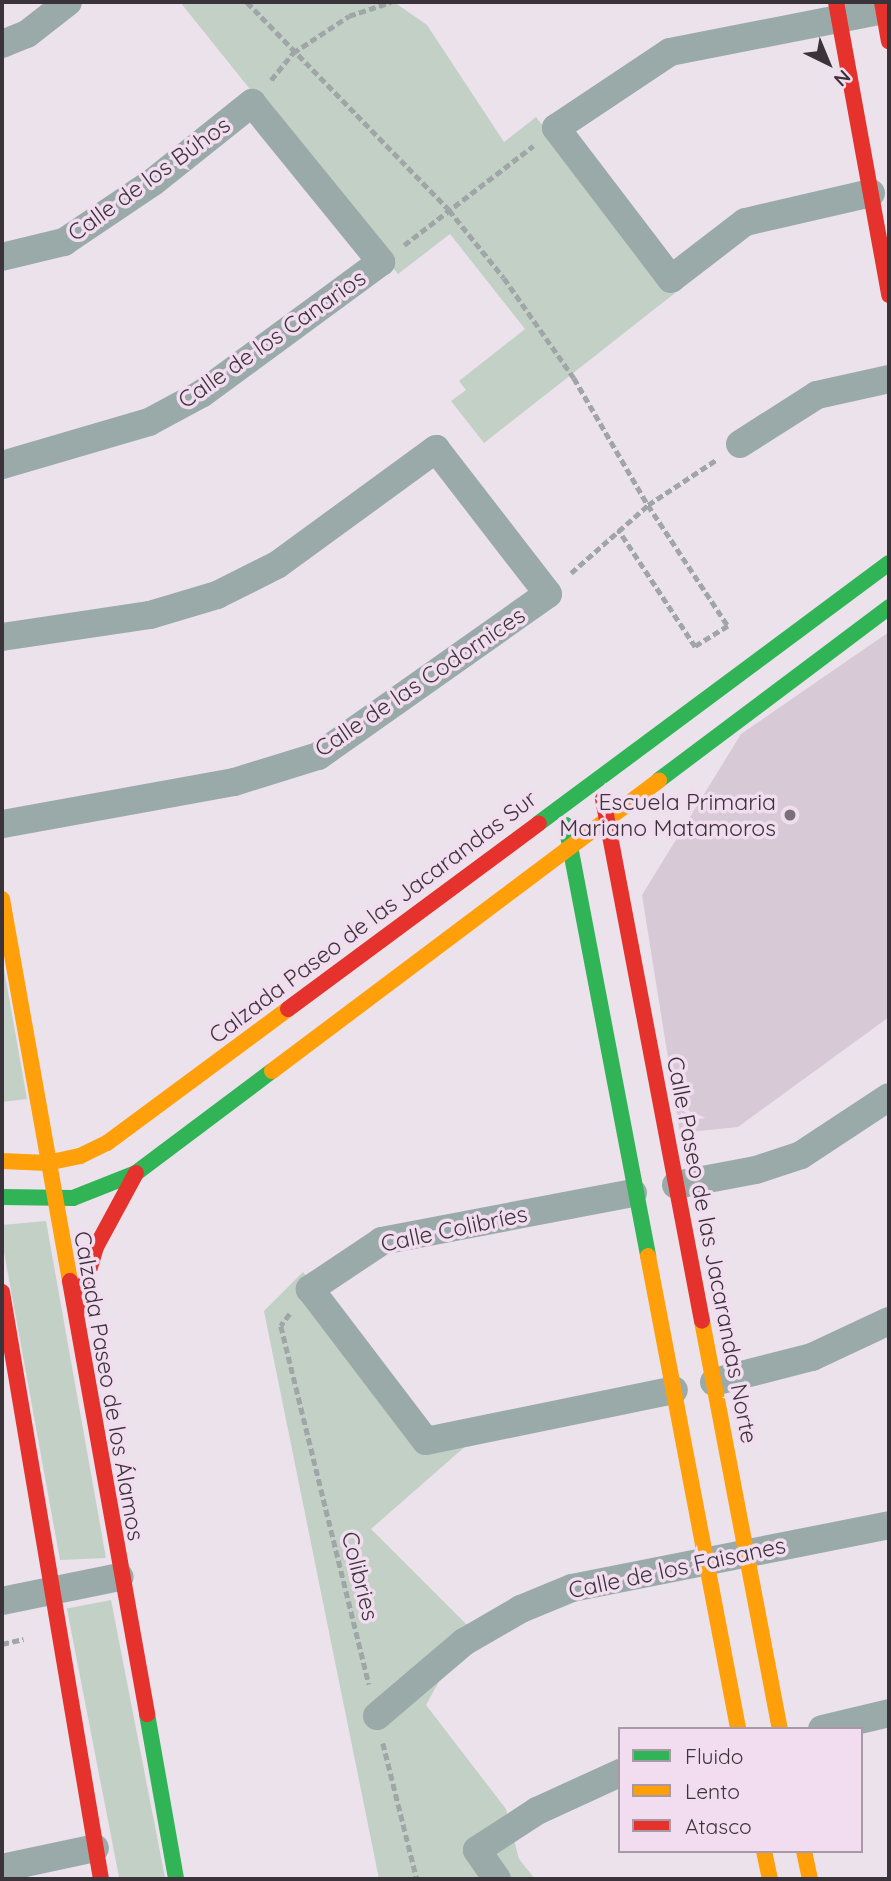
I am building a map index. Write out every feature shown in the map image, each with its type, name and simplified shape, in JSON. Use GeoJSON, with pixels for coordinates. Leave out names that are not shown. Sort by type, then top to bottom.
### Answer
{"type":"FeatureCollection","features":[{"type":"Feature","properties":{"kind":"street"},"geometry":{"type":"LineString","coordinates":[[2,44],[27,34],[68,2]]}},
{"type":"Feature","properties":{"kind":"street"},"geometry":{"type":"LineString","coordinates":[[871,193],[745,222],[671,278],[556,128],[670,52],[837,9],[883,6],[889,41]]}},
{"type":"Feature","properties":{"kind":"street"},"geometry":{"type":"LineString","coordinates":[[837,9],[889,295]]}},
{"type":"Feature","properties":{"kind":"street"},"geometry":{"type":"LineString","coordinates":[[252,103],[381,262]]}},
{"type":"Feature","properties":{"kind":"street","name":"Calle de los Búhos"},"geometry":{"type":"LineString","coordinates":[[2,257],[64,242],[153,182],[252,103]]}},
{"type":"Feature","properties":{"kind":"street","name":"Calle de los Canarios"},"geometry":{"type":"LineString","coordinates":[[2,465],[149,422],[201,394],[381,262]]}},
{"type":"Feature","properties":{"kind":"street"},"geometry":{"type":"LineString","coordinates":[[740,444],[817,395],[889,379]]}},
{"type":"Feature","properties":{"kind":"street","name":"Calle de las Codornices"},"geometry":{"type":"LineString","coordinates":[[2,637],[150,615],[217,595],[277,565],[436,449],[548,594],[318,756],[234,782],[2,824]]}},
{"type":"Feature","properties":{"kind":"street","name":"Calzada Paseo de las Jacarandas Sur"},"geometry":{"type":"LineString","coordinates":[[2,1161],[47,1163],[80,1156],[107,1143],[889,563]]}},
{"type":"Feature","properties":{"kind":"street"},"geometry":{"type":"LineString","coordinates":[[2,1197],[53,1200],[98,1191],[136,1173],[889,607]]}},
{"type":"Feature","properties":{"kind":"street","name":"Calle Paseo de las Jacarandas Norte"},"geometry":{"type":"LineString","coordinates":[[598,779],[608,820],[780,1727]]}},
{"type":"Feature","properties":{"kind":"street"},"geometry":{"type":"LineString","coordinates":[[561,806],[571,846],[632,1193],[674,1390],[738,1727]]}},
{"type":"Feature","properties":{"kind":"street","name":"Calzada Paseo de los Álamos"},"geometry":{"type":"LineString","coordinates":[[2,900],[74,1327],[176,1879]]}},
{"type":"Feature","properties":{"kind":"street"},"geometry":{"type":"LineString","coordinates":[[676,1185],[756,1170],[801,1155],[889,1097]]}},
{"type":"Feature","properties":{"kind":"street"},"geometry":{"type":"LineString","coordinates":[[74,1327],[96,1247],[136,1173]]}},
{"type":"Feature","properties":{"kind":"street","name":"Calle Colibríes"},"geometry":{"type":"LineString","coordinates":[[310,1289],[382,1241],[632,1193]]}},
{"type":"Feature","properties":{"kind":"street"},"geometry":{"type":"LineString","coordinates":[[310,1289],[426,1441],[674,1390]]}},
{"type":"Feature","properties":{"kind":"street"},"geometry":{"type":"LineString","coordinates":[[2,1292],[10,1391],[51,1588],[101,1879]]}},
{"type":"Feature","properties":{"kind":"street"},"geometry":{"type":"LineString","coordinates":[[714,1382],[812,1357],[889,1321]]}},
{"type":"Feature","properties":{"kind":"street","name":"Calle de los Faisanes"},"geometry":{"type":"LineString","coordinates":[[377,1716],[464,1642],[521,1609],[572,1588],[889,1525]]}},
{"type":"Feature","properties":{"kind":"street"},"geometry":{"type":"LineString","coordinates":[[2,1601],[51,1588],[120,1577]]}},
{"type":"Feature","properties":{"kind":"street"},"geometry":{"type":"LineString","coordinates":[[830,1727],[889,1713]]}},
{"type":"Feature","properties":{"kind":"street"},"geometry":{"type":"LineString","coordinates":[[497,1879],[477,1850],[537,1811],[618,1774]]}},
{"type":"Feature","properties":{"kind":"street"},"geometry":{"type":"LineString","coordinates":[[2,1868],[95,1848]]}},
{"type":"Feature","properties":{"kind":"street"},"geometry":{"type":"LineString","coordinates":[[764,1853],[770,1879]]}},
{"type":"Feature","properties":{"kind":"street"},"geometry":{"type":"LineString","coordinates":[[804,1853],[810,1879]]}},
{"type":"Feature","properties":{"kind":"path"},"geometry":{"type":"LineString","coordinates":[[247,2],[293,53],[449,210],[574,377],[648,505],[728,626],[695,648],[618,530]]}},
{"type":"Feature","properties":{"kind":"path"},"geometry":{"type":"LineString","coordinates":[[252,103],[293,53],[349,16],[391,2]]}},
{"type":"Feature","properties":{"kind":"path"},"geometry":{"type":"LineString","coordinates":[[381,262],[556,128]]}},
{"type":"Feature","properties":{"kind":"path","name":"Calle de las Codornices"},"geometry":{"type":"LineString","coordinates":[[548,594],[648,505],[740,444]]}},
{"type":"Feature","properties":{"kind":"path","name":"Colibries"},"geometry":{"type":"LineString","coordinates":[[310,1289],[281,1326],[417,1879]]}},
{"type":"Feature","properties":{"kind":"shaded area"},"geometry":{"type":"Polygon","coordinates":[[[180,2],[394,2],[427,25],[504,142],[536,117],[675,293],[484,443],[451,401],[466,390],[459,381],[525,329],[450,234],[398,274],[180,2]]]}},
{"type":"Feature","properties":{"kind":"shaded area"},"geometry":{"type":"Polygon","coordinates":[[[2,958],[27,1099],[2,1102],[2,958]]]}},
{"type":"Feature","properties":{"kind":"shaded area"},"geometry":{"type":"Polygon","coordinates":[[[46,1221],[106,1558],[60,1560],[2,1241],[2,1225],[46,1221]]]}},
{"type":"Feature","properties":{"kind":"shaded area"},"geometry":{"type":"Polygon","coordinates":[[[303,1272],[430,1427],[476,1437],[371,1529],[469,1627],[426,1705],[506,1809],[519,1859],[535,1879],[379,1879],[264,1311],[303,1272]]]}},
{"type":"Feature","properties":{"kind":"shaded area"},"geometry":{"type":"Polygon","coordinates":[[[111,1600],[165,1879],[119,1879],[67,1609],[111,1600]]]}},
{"type":"Feature","properties":{"kind":"building","name":"Escuela Primaria Mariano Matamoros"},"geometry":{"type":"Polygon","coordinates":[[[889,632],[889,1017],[738,1127],[680,1133],[642,895],[741,734],[889,632]]]}},
{"type":"Feature","properties":{"kind":"traffic: fast"},"geometry":{"type":"LineString","coordinates":[[539,823],[889,563]]}},
{"type":"Feature","properties":{"kind":"traffic: fast"},"geometry":{"type":"LineString","coordinates":[[659,780],[889,607]]}},
{"type":"Feature","properties":{"kind":"traffic: fast"},"geometry":{"type":"LineString","coordinates":[[566,825],[648,1256]]}},
{"type":"Feature","properties":{"kind":"traffic: fast"},"geometry":{"type":"LineString","coordinates":[[2,1197],[73,1198],[136,1173],[272,1071]]}},
{"type":"Feature","properties":{"kind":"traffic: fast"},"geometry":{"type":"LineString","coordinates":[[147,1714],[176,1879]]}},
{"type":"Feature","properties":{"kind":"traffic: slow"},"geometry":{"type":"LineString","coordinates":[[272,1071],[659,780]]}},
{"type":"Feature","properties":{"kind":"traffic: slow"},"geometry":{"type":"LineString","coordinates":[[2,899],[70,1281]]}},
{"type":"Feature","properties":{"kind":"traffic: slow"},"geometry":{"type":"LineString","coordinates":[[2,1161],[47,1163],[80,1156],[107,1143],[288,1009]]}},
{"type":"Feature","properties":{"kind":"traffic: slow"},"geometry":{"type":"LineString","coordinates":[[648,1256],[738,1727]]}},
{"type":"Feature","properties":{"kind":"traffic: slow"},"geometry":{"type":"LineString","coordinates":[[702,1321],[780,1727]]}},
{"type":"Feature","properties":{"kind":"traffic: slow"},"geometry":{"type":"LineString","coordinates":[[764,1853],[770,1879]]}},
{"type":"Feature","properties":{"kind":"traffic: slow"},"geometry":{"type":"LineString","coordinates":[[804,1853],[810,1879]]}},
{"type":"Feature","properties":{"kind":"traffic: jam"},"geometry":{"type":"LineString","coordinates":[[836,2],[889,295]]}},
{"type":"Feature","properties":{"kind":"traffic: jam"},"geometry":{"type":"LineString","coordinates":[[882,2],[889,41]]}},
{"type":"Feature","properties":{"kind":"traffic: jam"},"geometry":{"type":"LineString","coordinates":[[603,799],[702,1321]]}},
{"type":"Feature","properties":{"kind":"traffic: jam"},"geometry":{"type":"LineString","coordinates":[[288,1009],[539,823]]}},
{"type":"Feature","properties":{"kind":"traffic: jam"},"geometry":{"type":"LineString","coordinates":[[77,1311],[96,1247],[136,1173]]}},
{"type":"Feature","properties":{"kind":"traffic: jam"},"geometry":{"type":"LineString","coordinates":[[70,1281],[147,1714]]}},
{"type":"Feature","properties":{"kind":"traffic: jam"},"geometry":{"type":"LineString","coordinates":[[2,1292],[101,1879]]}},
{"type":"Feature","properties":{"kind":"place","name":"Escuela Primaria Mariano Matamoros"},"geometry":{"type":"Point","coordinates":[790,815]}}]}
